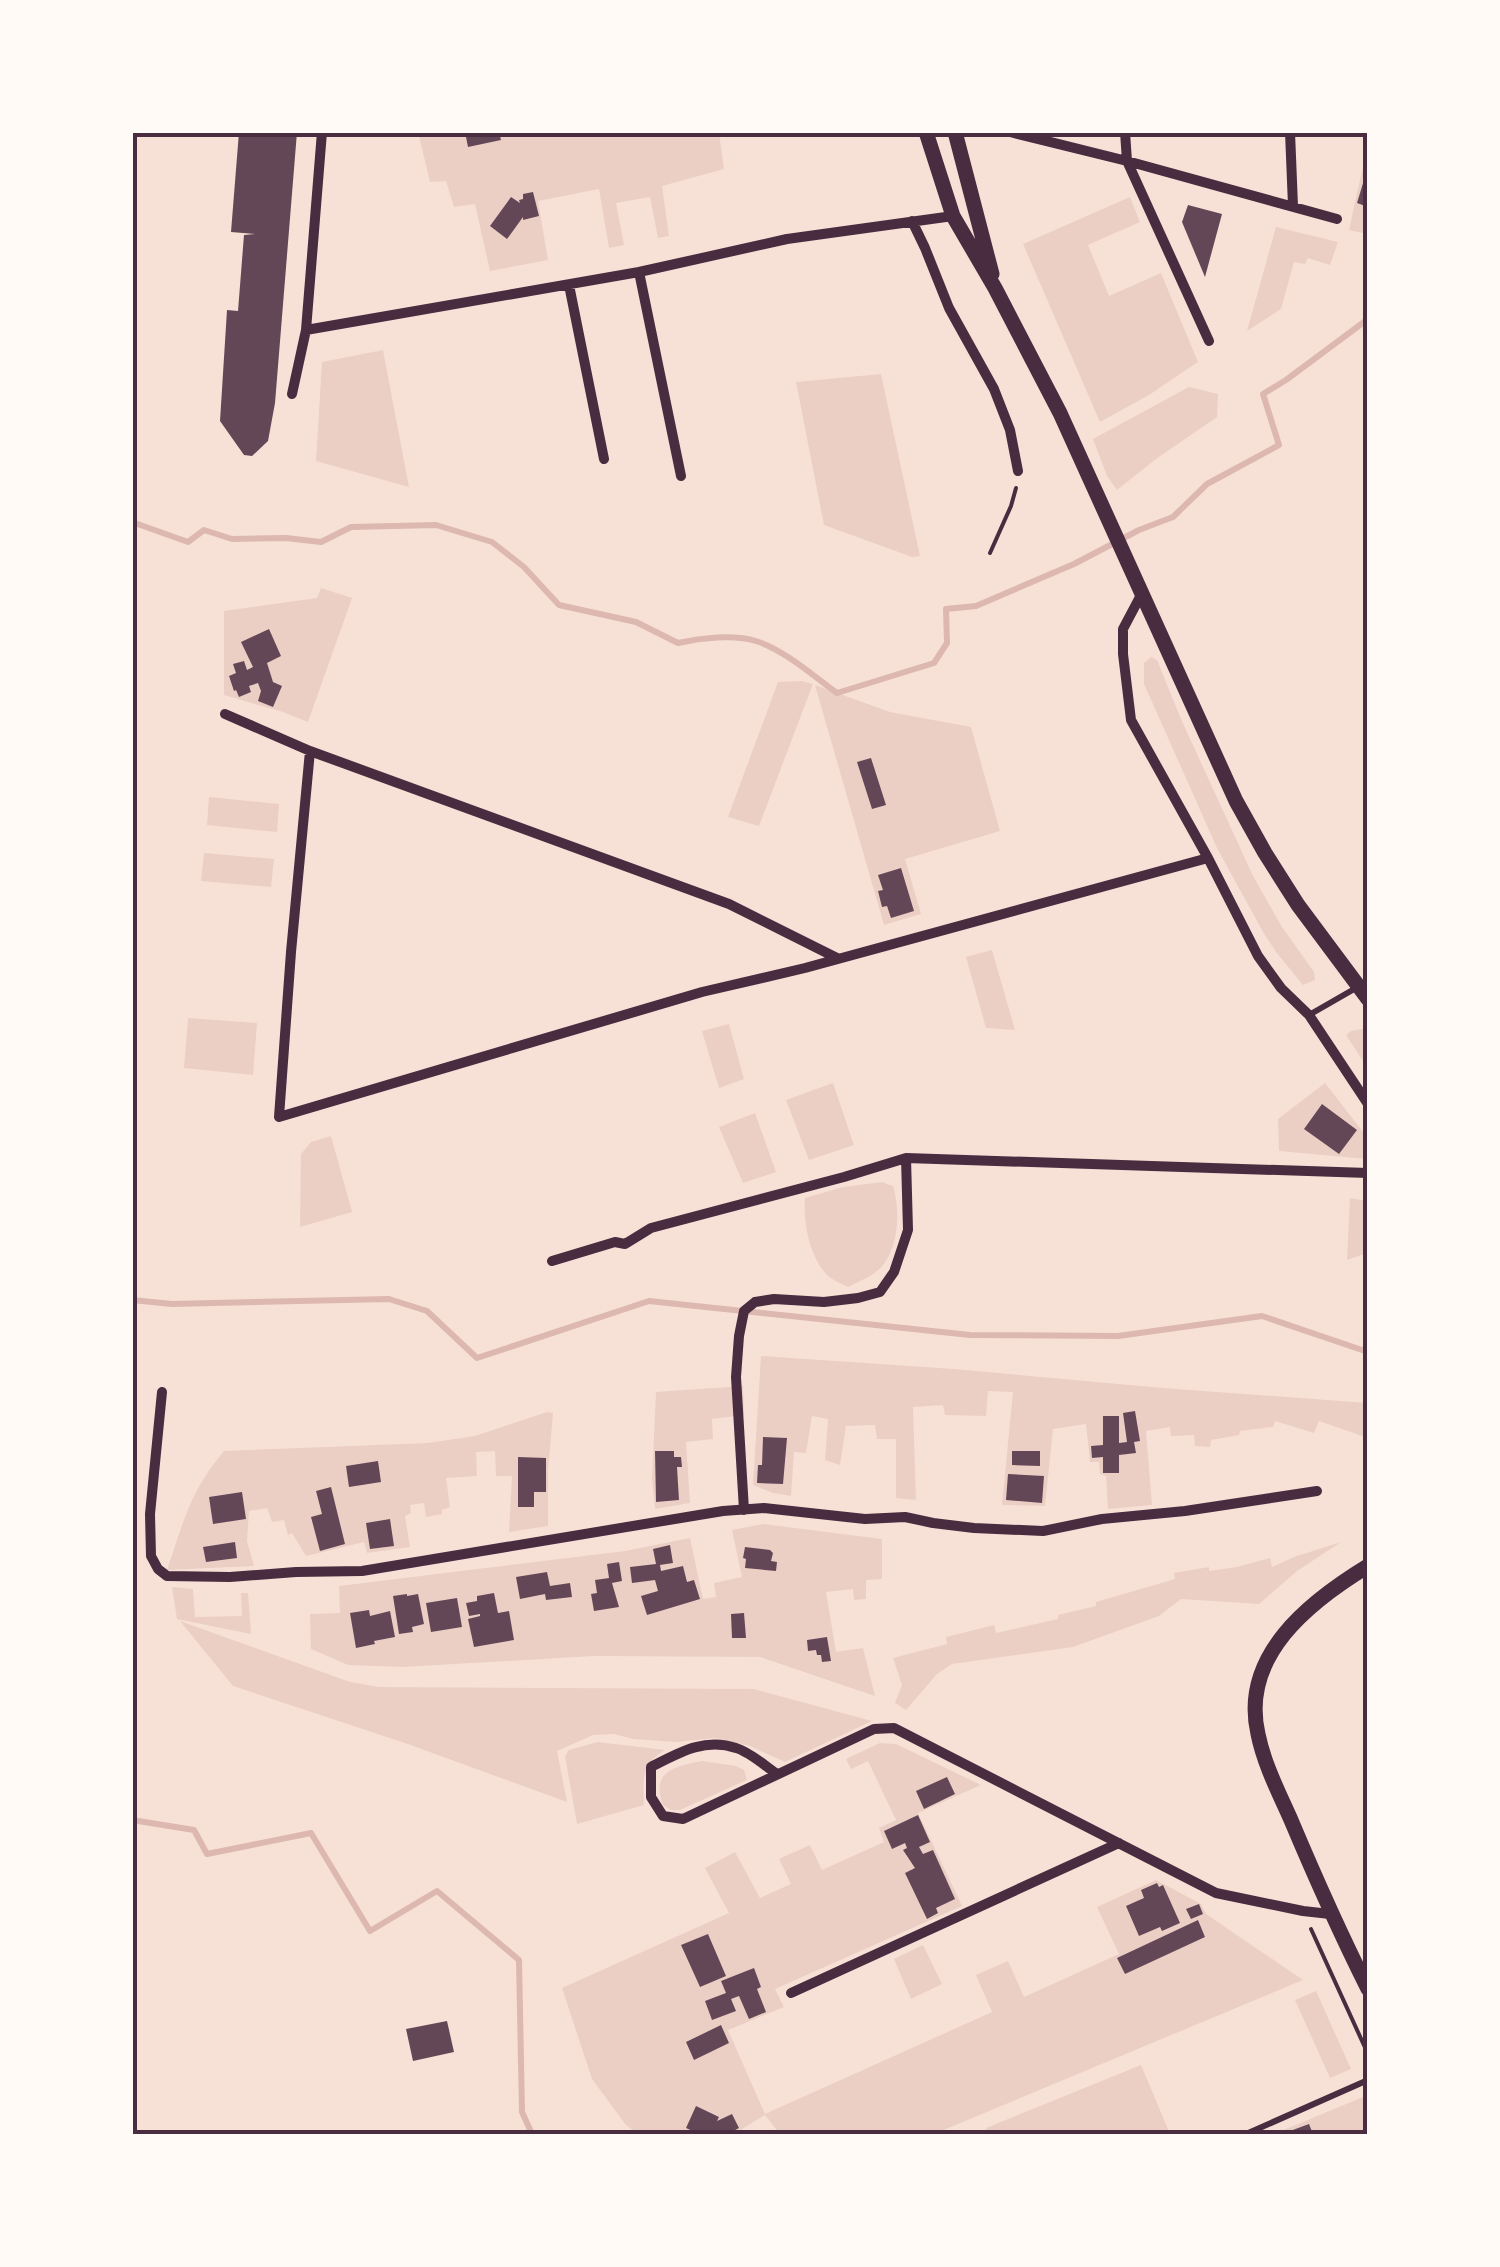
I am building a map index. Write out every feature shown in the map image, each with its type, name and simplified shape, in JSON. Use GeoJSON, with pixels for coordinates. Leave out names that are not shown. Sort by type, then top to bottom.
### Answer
{"type":"FeatureCollection","features":[{"type":"Feature","properties":{"kind":"street"},"geometry":{"type":"LineString","coordinates":[[292,394],[306,330],[322,132]]}},
{"type":"Feature","properties":{"kind":"street"},"geometry":{"type":"LineString","coordinates":[[926,132],[953,216],[1060,413],[1236,801],[1298,905],[1363,993]]}},
{"type":"Feature","properties":{"kind":"street"},"geometry":{"type":"LineString","coordinates":[[955,132],[995,288]]}},
{"type":"Feature","properties":{"kind":"street"},"geometry":{"type":"LineString","coordinates":[[1010,132],[1338,219]]}},
{"type":"Feature","properties":{"kind":"street"},"geometry":{"type":"LineString","coordinates":[[1124,132],[1128,162],[1209,342]]}},
{"type":"Feature","properties":{"kind":"street"},"geometry":{"type":"LineString","coordinates":[[1290,132],[1293,206]]}},
{"type":"Feature","properties":{"kind":"street"},"geometry":{"type":"LineString","coordinates":[[306,330],[638,272],[787,239],[953,216]]}},
{"type":"Feature","properties":{"kind":"street"},"geometry":{"type":"LineString","coordinates":[[912,222],[950,308],[994,389],[1010,430],[1018,471]]}},
{"type":"Feature","properties":{"kind":"street"},"geometry":{"type":"LineString","coordinates":[[638,272],[681,476]]}},
{"type":"Feature","properties":{"kind":"street"},"geometry":{"type":"LineString","coordinates":[[569,285],[604,459]]}},
{"type":"Feature","properties":{"kind":"street"},"geometry":{"type":"LineString","coordinates":[[1141,595],[1122,628],[1131,720],[1258,956],[1281,988],[1309,1015],[1368,1104]]}},
{"type":"Feature","properties":{"kind":"street"},"geometry":{"type":"LineString","coordinates":[[226,714],[310,751],[729,904],[836,958]]}},
{"type":"Feature","properties":{"kind":"street"},"geometry":{"type":"LineString","coordinates":[[310,751],[279,1117],[702,992],[806,968],[1208,858]]}},
{"type":"Feature","properties":{"kind":"street"},"geometry":{"type":"LineString","coordinates":[[552,1261],[615,1242],[625,1244],[651,1228],[906,1158],[1368,1173]]}},
{"type":"Feature","properties":{"kind":"street"},"geometry":{"type":"LineString","coordinates":[[744,1510],[736,1377],[744,1311],[754,1302],[774,1299],[824,1302],[880,1292],[894,1272],[908,1230],[906,1158]]}},
{"type":"Feature","properties":{"kind":"street"},"geometry":{"type":"LineString","coordinates":[[162,1392],[150,1514],[151,1556],[167,1576],[362,1571],[723,1511],[764,1508],[1043,1531],[1316,1492]]}},
{"type":"Feature","properties":{"kind":"street"},"geometry":{"type":"LineString","coordinates":[[1368,1566],[1324,1594],[1284,1632],[1267,1662],[1256,1698],[1257,1732],[1263,1753],[1330,1914],[1368,1989]]}},
{"type":"Feature","properties":{"kind":"street"},"geometry":{"type":"LineString","coordinates":[[777,1774],[738,1748],[711,1744],[684,1749],[652,1768],[651,1797],[663,1816],[683,1819],[874,1729],[894,1728],[1216,1893],[1330,1914]]}},
{"type":"Feature","properties":{"kind":"street"},"geometry":{"type":"LineString","coordinates":[[790,1992],[1120,1843]]}},
{"type":"Feature","properties":{"kind":"lane"},"geometry":{"type":"LineString","coordinates":[[1309,1015],[1363,993]]}},
{"type":"Feature","properties":{"kind":"lane"},"geometry":{"type":"LineString","coordinates":[[1246,2134],[1368,2080]]}},
{"type":"Feature","properties":{"kind":"path"},"geometry":{"type":"LineString","coordinates":[[990,553],[1012,506],[1018,471]]}},
{"type":"Feature","properties":{"kind":"path"},"geometry":{"type":"LineString","coordinates":[[1303,1911],[1368,2054]]}},
{"type":"Feature","properties":{"kind":"shaded area"},"geometry":{"type":"Polygon","coordinates":[[[438,132],[719,133],[724,169],[662,186],[669,236],[658,238],[650,197],[616,203],[624,245],[609,248],[599,189],[538,201],[548,260],[490,271],[475,204],[454,207],[446,181],[430,182],[419,136],[438,132]]]}},
{"type":"Feature","properties":{"kind":"shaded area"},"geometry":{"type":"Polygon","coordinates":[[[1363,166],[1367,168],[1367,234],[1349,230],[1363,166]]]}},
{"type":"Feature","properties":{"kind":"shaded area"},"geometry":{"type":"Polygon","coordinates":[[[1130,197],[1140,222],[1088,245],[1109,296],[1161,273],[1198,362],[1100,422],[1023,244],[1130,197]]]}},
{"type":"Feature","properties":{"kind":"shaded area"},"geometry":{"type":"Polygon","coordinates":[[[1276,227],[1338,242],[1330,265],[1308,258],[1305,264],[1294,262],[1281,309],[1247,331],[1276,227]]]}},
{"type":"Feature","properties":{"kind":"shaded area"},"geometry":{"type":"Polygon","coordinates":[[[383,350],[409,487],[316,461],[322,362],[383,350]]]}},
{"type":"Feature","properties":{"kind":"shaded area"},"geometry":{"type":"Polygon","coordinates":[[[881,374],[920,556],[912,557],[824,525],[796,382],[881,374]]]}},
{"type":"Feature","properties":{"kind":"shaded area"},"geometry":{"type":"Polygon","coordinates":[[[1189,387],[1218,394],[1217,417],[1117,490],[1107,476],[1093,439],[1189,387]]]}},
{"type":"Feature","properties":{"kind":"shaded area"},"geometry":{"type":"Polygon","coordinates":[[[321,588],[352,598],[308,722],[224,695],[224,611],[317,598],[321,588]]]}},
{"type":"Feature","properties":{"kind":"shaded area"},"geometry":{"type":"Polygon","coordinates":[[[1151,657],[1157,660],[1253,876],[1314,972],[1315,980],[1303,985],[1276,952],[1217,848],[1144,684],[1144,663],[1151,657]]]}},
{"type":"Feature","properties":{"kind":"shaded area"},"geometry":{"type":"Polygon","coordinates":[[[778,682],[813,684],[759,826],[728,817],[778,682]]]}},
{"type":"Feature","properties":{"kind":"shaded area"},"geometry":{"type":"Polygon","coordinates":[[[815,685],[890,712],[971,727],[1000,831],[905,859],[921,914],[884,925],[815,685]]]}},
{"type":"Feature","properties":{"kind":"shaded area"},"geometry":{"type":"Polygon","coordinates":[[[209,797],[279,804],[277,832],[207,825],[209,797]]]}},
{"type":"Feature","properties":{"kind":"shaded area"},"geometry":{"type":"Polygon","coordinates":[[[204,853],[274,859],[271,887],[201,881],[204,853]]]}},
{"type":"Feature","properties":{"kind":"shaded area"},"geometry":{"type":"Polygon","coordinates":[[[992,950],[1015,1030],[986,1028],[966,957],[992,950]]]}},
{"type":"Feature","properties":{"kind":"shaded area"},"geometry":{"type":"Polygon","coordinates":[[[188,1018],[257,1023],[253,1075],[184,1068],[188,1018]]]}},
{"type":"Feature","properties":{"kind":"shaded area"},"geometry":{"type":"Polygon","coordinates":[[[729,1024],[744,1079],[719,1088],[702,1031],[729,1024]]]}},
{"type":"Feature","properties":{"kind":"shaded area"},"geometry":{"type":"Polygon","coordinates":[[[1368,1028],[1367,1067],[1346,1035],[1368,1028]]]}},
{"type":"Feature","properties":{"kind":"shaded area"},"geometry":{"type":"Polygon","coordinates":[[[833,1083],[854,1145],[809,1160],[786,1100],[833,1083]]]}},
{"type":"Feature","properties":{"kind":"shaded area"},"geometry":{"type":"Polygon","coordinates":[[[1325,1083],[1367,1137],[1367,1159],[1279,1151],[1278,1119],[1325,1083]]]}},
{"type":"Feature","properties":{"kind":"shaded area"},"geometry":{"type":"Polygon","coordinates":[[[755,1113],[776,1172],[743,1183],[719,1127],[755,1113]]]}},
{"type":"Feature","properties":{"kind":"shaded area"},"geometry":{"type":"Polygon","coordinates":[[[331,1136],[352,1212],[300,1227],[301,1154],[311,1142],[331,1136]]]}},
{"type":"Feature","properties":{"kind":"shaded area"},"geometry":{"type":"Polygon","coordinates":[[[882,1182],[893,1186],[896,1196],[894,1243],[877,1271],[848,1287],[827,1275],[816,1258],[806,1228],[805,1198],[843,1187],[882,1182]]]}},
{"type":"Feature","properties":{"kind":"shaded area"},"geometry":{"type":"Polygon","coordinates":[[[1350,1198],[1367,1201],[1367,1253],[1347,1260],[1350,1198]]]}},
{"type":"Feature","properties":{"kind":"shaded area"},"geometry":{"type":"Polygon","coordinates":[[[761,1356],[1367,1403],[1367,1431],[1365,1437],[1319,1421],[1314,1433],[1275,1421],[1273,1427],[1211,1440],[1210,1447],[1195,1446],[1194,1435],[1171,1436],[1170,1427],[1146,1431],[1152,1505],[1108,1509],[1106,1476],[1100,1474],[1099,1462],[1090,1462],[1086,1424],[1053,1429],[1045,1506],[1002,1505],[1013,1392],[988,1391],[986,1416],[945,1415],[943,1405],[913,1407],[916,1500],[896,1498],[896,1439],[877,1439],[875,1425],[846,1426],[840,1465],[825,1460],[828,1419],[812,1416],[806,1453],[794,1452],[791,1496],[753,1485],[761,1356]]]}},
{"type":"Feature","properties":{"kind":"shaded area"},"geometry":{"type":"Polygon","coordinates":[[[743,1386],[744,1415],[712,1419],[713,1439],[686,1442],[690,1503],[655,1509],[652,1478],[656,1392],[743,1386]]]}},
{"type":"Feature","properties":{"kind":"shaded area"},"geometry":{"type":"Polygon","coordinates":[[[553,1413],[548,1526],[509,1532],[512,1476],[496,1476],[495,1451],[476,1452],[477,1476],[446,1478],[450,1507],[442,1510],[442,1514],[426,1517],[424,1503],[410,1505],[411,1513],[405,1516],[410,1547],[367,1553],[364,1542],[306,1556],[292,1533],[288,1535],[284,1520],[272,1522],[267,1508],[249,1511],[247,1541],[254,1566],[167,1570],[195,1494],[224,1451],[428,1443],[475,1436],[553,1413]]]}},
{"type":"Feature","properties":{"kind":"shaded area"},"geometry":{"type":"Polygon","coordinates":[[[763,1524],[882,1539],[882,1579],[866,1580],[866,1599],[854,1600],[853,1589],[826,1592],[836,1652],[863,1648],[875,1696],[760,1657],[594,1656],[403,1667],[348,1665],[311,1649],[310,1614],[340,1613],[339,1586],[625,1551],[690,1538],[703,1599],[716,1597],[714,1583],[742,1577],[732,1530],[763,1524]]]}},
{"type":"Feature","properties":{"kind":"shaded area"},"geometry":{"type":"Polygon","coordinates":[[[1341,1542],[1297,1571],[1259,1604],[1181,1599],[1159,1616],[1073,1647],[952,1664],[937,1674],[906,1710],[895,1703],[902,1685],[893,1658],[947,1644],[946,1637],[994,1625],[996,1633],[1058,1619],[1058,1615],[1096,1606],[1096,1602],[1175,1579],[1174,1573],[1237,1567],[1270,1558],[1272,1567],[1341,1542]]]}},
{"type":"Feature","properties":{"kind":"shaded area"},"geometry":{"type":"Polygon","coordinates":[[[172,1587],[193,1589],[195,1617],[242,1616],[241,1593],[248,1593],[251,1634],[177,1619],[172,1587]]]}},
{"type":"Feature","properties":{"kind":"shaded area"},"geometry":{"type":"Polygon","coordinates":[[[180,1621],[350,1682],[379,1687],[754,1689],[872,1721],[785,1762],[750,1746],[715,1738],[676,1742],[593,1735],[557,1751],[567,1802],[233,1686],[180,1621]]]}},
{"type":"Feature","properties":{"kind":"shaded area"},"geometry":{"type":"Polygon","coordinates":[[[598,1742],[665,1750],[651,1761],[645,1773],[644,1805],[577,1824],[565,1756],[569,1750],[598,1742]]]}},
{"type":"Feature","properties":{"kind":"shaded area"},"geometry":{"type":"Polygon","coordinates":[[[880,1743],[896,1744],[981,1785],[918,1813],[962,1906],[775,1989],[784,2007],[728,2030],[765,2114],[992,2012],[976,1975],[1008,1961],[1024,1997],[1119,1954],[1097,1907],[1156,1880],[1201,1904],[1206,1914],[1303,1980],[934,2134],[780,2134],[765,2115],[734,2134],[638,2134],[626,2125],[592,2079],[562,1988],[729,1913],[705,1868],[735,1852],[760,1898],[791,1884],[779,1859],[810,1845],[822,1870],[884,1842],[879,1828],[896,1820],[868,1761],[851,1769],[846,1759],[880,1743]]]}},
{"type":"Feature","properties":{"kind":"shaded area"},"geometry":{"type":"Polygon","coordinates":[[[702,1761],[736,1766],[744,1770],[747,1780],[680,1810],[663,1805],[663,1777],[675,1768],[702,1761]]]}},
{"type":"Feature","properties":{"kind":"shaded area"},"geometry":{"type":"Polygon","coordinates":[[[923,1945],[942,1984],[911,1999],[894,1959],[923,1945]]]}},
{"type":"Feature","properties":{"kind":"shaded area"},"geometry":{"type":"Polygon","coordinates":[[[1316,1991],[1351,2069],[1330,2078],[1295,2000],[1316,1991]]]}},
{"type":"Feature","properties":{"kind":"shaded area"},"geometry":{"type":"Polygon","coordinates":[[[1141,2065],[1170,2134],[988,2134],[986,2128],[1141,2065]]]}},
{"type":"Feature","properties":{"kind":"shaded area"},"geometry":{"type":"Polygon","coordinates":[[[1363,2097],[1367,2134],[1274,2134],[1363,2097]]]}},
{"type":"Feature","properties":{"kind":"building"},"geometry":{"type":"Polygon","coordinates":[[[239,132],[297,132],[275,403],[268,441],[252,456],[244,455],[220,421],[227,310],[238,311],[244,235],[255,234],[231,232],[239,132]]]}},
{"type":"Feature","properties":{"kind":"building"},"geometry":{"type":"Polygon","coordinates":[[[465,132],[499,132],[501,140],[468,147],[465,132]]]}},
{"type":"Feature","properties":{"kind":"building"},"geometry":{"type":"Polygon","coordinates":[[[1368,170],[1368,207],[1357,203],[1368,170]]]}},
{"type":"Feature","properties":{"kind":"building"},"geometry":{"type":"Polygon","coordinates":[[[533,192],[539,216],[523,217],[507,239],[490,226],[511,197],[520,203],[523,194],[533,192]]]}},
{"type":"Feature","properties":{"kind":"building"},"geometry":{"type":"Polygon","coordinates":[[[1188,205],[1222,214],[1205,277],[1182,222],[1188,205]]]}},
{"type":"Feature","properties":{"kind":"building"},"geometry":{"type":"Polygon","coordinates":[[[269,629],[281,656],[267,663],[273,682],[282,686],[273,707],[258,701],[258,683],[249,686],[251,692],[239,697],[229,676],[236,673],[233,664],[244,661],[247,670],[253,667],[241,642],[269,629]]]}},
{"type":"Feature","properties":{"kind":"building"},"geometry":{"type":"Polygon","coordinates":[[[871,758],[886,805],[872,809],[857,762],[871,758]]]}},
{"type":"Feature","properties":{"kind":"building"},"geometry":{"type":"Polygon","coordinates":[[[901,868],[914,911],[891,918],[887,906],[882,907],[878,891],[883,890],[878,875],[901,868]]]}},
{"type":"Feature","properties":{"kind":"building"},"geometry":{"type":"Polygon","coordinates":[[[1322,1104],[1357,1130],[1339,1154],[1304,1129],[1322,1104]]]}},
{"type":"Feature","properties":{"kind":"building"},"geometry":{"type":"Polygon","coordinates":[[[1135,1411],[1140,1441],[1134,1442],[1136,1453],[1119,1455],[1119,1473],[1103,1473],[1103,1457],[1092,1458],[1091,1446],[1103,1445],[1103,1416],[1119,1416],[1119,1443],[1127,1442],[1123,1413],[1135,1411]]]}},
{"type":"Feature","properties":{"kind":"building"},"geometry":{"type":"Polygon","coordinates":[[[763,1437],[787,1438],[783,1484],[757,1483],[763,1437]]]}},
{"type":"Feature","properties":{"kind":"building"},"geometry":{"type":"Polygon","coordinates":[[[655,1451],[674,1451],[674,1457],[681,1457],[682,1467],[677,1467],[679,1500],[656,1502],[655,1451]]]}},
{"type":"Feature","properties":{"kind":"building"},"geometry":{"type":"Polygon","coordinates":[[[1012,1451],[1040,1451],[1040,1466],[1012,1465],[1012,1451]]]}},
{"type":"Feature","properties":{"kind":"building"},"geometry":{"type":"Polygon","coordinates":[[[518,1457],[546,1458],[546,1492],[534,1492],[534,1507],[518,1507],[518,1457]]]}},
{"type":"Feature","properties":{"kind":"building"},"geometry":{"type":"Polygon","coordinates":[[[378,1461],[381,1482],[349,1487],[346,1466],[378,1461]]]}},
{"type":"Feature","properties":{"kind":"building"},"geometry":{"type":"Polygon","coordinates":[[[1008,1474],[1044,1476],[1042,1503],[1006,1500],[1008,1474]]]}},
{"type":"Feature","properties":{"kind":"building"},"geometry":{"type":"Polygon","coordinates":[[[331,1487],[345,1544],[320,1551],[311,1517],[322,1514],[316,1491],[331,1487]]]}},
{"type":"Feature","properties":{"kind":"building"},"geometry":{"type":"Polygon","coordinates":[[[242,1492],[246,1519],[213,1524],[209,1497],[242,1492]]]}},
{"type":"Feature","properties":{"kind":"building"},"geometry":{"type":"Polygon","coordinates":[[[390,1519],[394,1546],[370,1549],[366,1523],[390,1519]]]}},
{"type":"Feature","properties":{"kind":"building"},"geometry":{"type":"Polygon","coordinates":[[[235,1542],[237,1558],[206,1562],[203,1547],[235,1542]]]}},
{"type":"Feature","properties":{"kind":"building"},"geometry":{"type":"Polygon","coordinates":[[[670,1545],[673,1563],[660,1565],[661,1571],[683,1566],[687,1582],[694,1580],[700,1599],[647,1615],[641,1596],[658,1591],[655,1580],[632,1583],[630,1567],[656,1564],[653,1549],[670,1545]]]}},
{"type":"Feature","properties":{"kind":"building"},"geometry":{"type":"Polygon","coordinates":[[[745,1547],[770,1550],[771,1561],[777,1562],[776,1571],[745,1568],[745,1547]]]}},
{"type":"Feature","properties":{"kind":"building"},"geometry":{"type":"Polygon","coordinates":[[[619,1562],[622,1581],[612,1583],[619,1607],[594,1611],[591,1594],[597,1593],[595,1580],[609,1578],[607,1564],[619,1562]]]}},
{"type":"Feature","properties":{"kind":"building"},"geometry":{"type":"Polygon","coordinates":[[[547,1572],[550,1586],[570,1583],[572,1597],[546,1600],[545,1594],[520,1599],[516,1577],[547,1572]]]}},
{"type":"Feature","properties":{"kind":"building"},"geometry":{"type":"Polygon","coordinates":[[[494,1593],[498,1613],[509,1611],[514,1640],[474,1647],[468,1619],[480,1614],[469,1616],[466,1603],[494,1593]]]}},
{"type":"Feature","properties":{"kind":"building"},"geometry":{"type":"Polygon","coordinates":[[[418,1594],[424,1624],[412,1627],[413,1632],[399,1634],[393,1596],[418,1594]]]}},
{"type":"Feature","properties":{"kind":"building"},"geometry":{"type":"Polygon","coordinates":[[[457,1598],[462,1627],[431,1632],[426,1603],[457,1598]]]}},
{"type":"Feature","properties":{"kind":"building"},"geometry":{"type":"Polygon","coordinates":[[[369,1610],[370,1616],[390,1611],[395,1637],[356,1648],[350,1613],[369,1610]]]}},
{"type":"Feature","properties":{"kind":"building"},"geometry":{"type":"Polygon","coordinates":[[[744,1613],[746,1638],[732,1638],[731,1614],[744,1613]]]}},
{"type":"Feature","properties":{"kind":"building"},"geometry":{"type":"Polygon","coordinates":[[[827,1637],[831,1661],[822,1662],[816,1650],[808,1651],[807,1640],[827,1637]]]}},
{"type":"Feature","properties":{"kind":"building"},"geometry":{"type":"Polygon","coordinates":[[[947,1777],[955,1794],[924,1809],[916,1791],[947,1777]]]}},
{"type":"Feature","properties":{"kind":"building"},"geometry":{"type":"Polygon","coordinates":[[[918,1815],[930,1842],[919,1847],[923,1854],[933,1850],[955,1899],[936,1908],[938,1913],[927,1919],[905,1873],[915,1868],[903,1850],[907,1848],[905,1843],[892,1849],[884,1831],[918,1815]]]}},
{"type":"Feature","properties":{"kind":"building"},"geometry":{"type":"Polygon","coordinates":[[[1157,1883],[1159,1887],[1163,1885],[1180,1923],[1139,1936],[1126,1906],[1144,1898],[1141,1890],[1157,1883]]]}},
{"type":"Feature","properties":{"kind":"building"},"geometry":{"type":"Polygon","coordinates":[[[1199,1904],[1203,1914],[1191,1919],[1186,1909],[1199,1904]]]}},
{"type":"Feature","properties":{"kind":"building"},"geometry":{"type":"Polygon","coordinates":[[[1198,1920],[1205,1937],[1125,1974],[1117,1958],[1198,1920]]]}},
{"type":"Feature","properties":{"kind":"building"},"geometry":{"type":"Polygon","coordinates":[[[708,1934],[726,1976],[700,1987],[681,1945],[708,1934]]]}},
{"type":"Feature","properties":{"kind":"building"},"geometry":{"type":"Polygon","coordinates":[[[754,1968],[766,2012],[749,2019],[739,1996],[731,1999],[736,2011],[712,2020],[705,2001],[726,1993],[721,1981],[754,1968]]]}},
{"type":"Feature","properties":{"kind":"building"},"geometry":{"type":"Polygon","coordinates":[[[447,2021],[454,2052],[413,2061],[406,2029],[447,2021]]]}},
{"type":"Feature","properties":{"kind":"building"},"geometry":{"type":"Polygon","coordinates":[[[721,2025],[729,2043],[694,2060],[686,2042],[721,2025]]]}},
{"type":"Feature","properties":{"kind":"building"},"geometry":{"type":"Polygon","coordinates":[[[696,2106],[719,2117],[717,2121],[732,2114],[739,2128],[728,2134],[699,2134],[686,2128],[696,2106]]]}},
{"type":"Feature","properties":{"kind":"building"},"geometry":{"type":"Polygon","coordinates":[[[1309,2124],[1313,2134],[1282,2134],[1309,2124]]]}},
{"type":"Feature","properties":{"kind":"waterway"},"geometry":{"type":"LineString","coordinates":[[132,522],[188,542],[204,530],[232,539],[321,542],[351,527],[436,525],[492,542],[524,567],[559,605],[636,622],[678,643],[717,638],[756,641],[788,657],[837,693],[934,663],[947,643],[946,609],[976,606],[1173,517],[1207,484],[1279,445],[1263,394],[1368,319]]}},
{"type":"Feature","properties":{"kind":"waterway"},"geometry":{"type":"LineString","coordinates":[[132,1300],[172,1304],[389,1299],[427,1311],[477,1358],[649,1301],[970,1335],[1118,1336],[1262,1316],[1368,1352]]}},
{"type":"Feature","properties":{"kind":"waterway"},"geometry":{"type":"LineString","coordinates":[[132,1820],[194,1830],[207,1854],[311,1833],[370,1931],[437,1891],[519,1960],[522,2112],[532,2134]]}}]}
